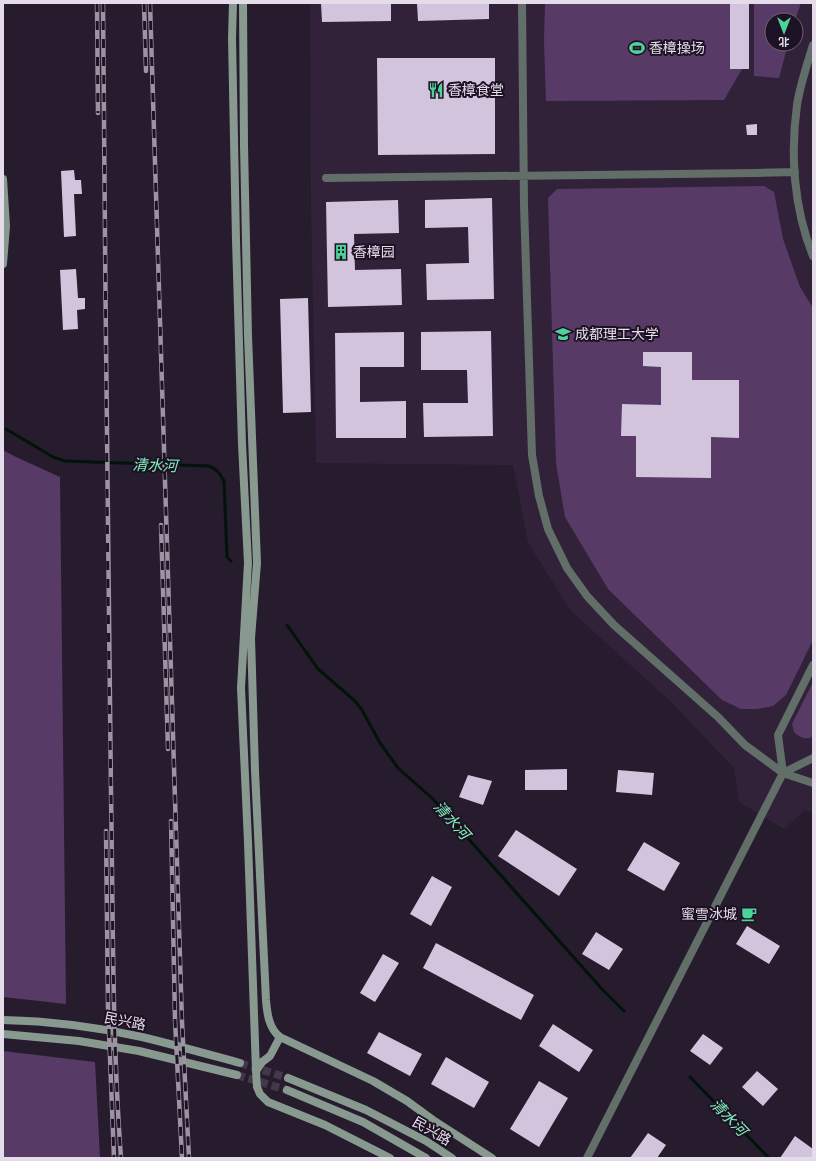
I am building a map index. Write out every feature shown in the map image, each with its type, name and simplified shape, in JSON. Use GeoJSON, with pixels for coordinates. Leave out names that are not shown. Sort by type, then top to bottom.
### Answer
{"type":"FeatureCollection","features":[{"type":"Feature","properties":{"kind":"street"},"geometry":{"type":"LineString","coordinates":[[233,3],[232,46],[236,248],[242,444],[248,562],[241,688],[257,1086],[260,1094],[268,1102],[325,1125],[390,1158]]}},
{"type":"Feature","properties":{"kind":"street"},"geometry":{"type":"LineString","coordinates":[[243,3],[248,329],[257,563],[251,638],[255,771],[267,1011],[273,1032],[280,1037],[372,1081],[407,1101],[433,1120],[492,1158]]}},
{"type":"Feature","properties":{"kind":"street"},"geometry":{"type":"LineString","coordinates":[[522,3],[524,175],[532,456],[539,496],[548,529],[567,568],[587,596],[614,625],[718,717],[745,745],[783,773],[813,783]]}},
{"type":"Feature","properties":{"kind":"street"},"geometry":{"type":"LineString","coordinates":[[813,46],[797,105],[794,157],[797,194],[805,236],[813,256]]}},
{"type":"Feature","properties":{"kind":"street"},"geometry":{"type":"LineString","coordinates":[[326,178],[757,174],[795,172]]}},
{"type":"Feature","properties":{"kind":"street"},"geometry":{"type":"LineString","coordinates":[[3,179],[6,226],[3,264]]}},
{"type":"Feature","properties":{"kind":"street"},"geometry":{"type":"LineString","coordinates":[[587,1158],[783,773],[778,736],[813,665]]}},
{"type":"Feature","properties":{"kind":"street"},"geometry":{"type":"LineString","coordinates":[[783,773],[813,758]]}},
{"type":"Feature","properties":{"kind":"street","name":"民兴路"},"geometry":{"type":"LineString","coordinates":[[3,1020],[30,1020],[85,1027],[142,1037],[240,1063]]}},
{"type":"Feature","properties":{"kind":"street","name":"民兴路"},"geometry":{"type":"LineString","coordinates":[[3,1034],[79,1041],[139,1052],[237,1075]]}},
{"type":"Feature","properties":{"kind":"street"},"geometry":{"type":"LineString","coordinates":[[256,1071],[262,1062],[270,1056],[280,1037]]}},
{"type":"Feature","properties":{"kind":"street","name":"民兴路"},"geometry":{"type":"LineString","coordinates":[[288,1078],[366,1110],[426,1141],[452,1158]]}},
{"type":"Feature","properties":{"kind":"street","name":"民兴路"},"geometry":{"type":"LineString","coordinates":[[287,1090],[363,1122],[426,1158]]}},
{"type":"Feature","properties":{"kind":"shaded area","name":"成都理工大学"},"geometry":{"type":"Polygon","coordinates":[[[310,3],[813,3],[813,812],[805,810],[784,829],[739,802],[734,768],[669,700],[571,611],[528,543],[513,465],[316,463],[311,205],[310,3]]]}},
{"type":"Feature","properties":{"kind":"shaded area","name":"香樟操场"},"geometry":{"type":"Polygon","coordinates":[[[545,3],[730,3],[730,69],[742,69],[724,100],[546,101],[544,41],[545,3]]]}},
{"type":"Feature","properties":{"kind":"shaded area"},"geometry":{"type":"Polygon","coordinates":[[[754,3],[801,3],[798,12],[764,12],[764,52],[786,52],[779,78],[754,76],[754,3]]]}},
{"type":"Feature","properties":{"kind":"shaded area"},"geometry":{"type":"Polygon","coordinates":[[[764,186],[774,192],[783,239],[800,287],[813,308],[813,640],[786,695],[773,706],[757,709],[741,709],[722,700],[608,589],[565,517],[556,463],[548,198],[557,189],[764,186]]]}},
{"type":"Feature","properties":{"kind":"shaded area"},"geometry":{"type":"Polygon","coordinates":[[[3,450],[60,477],[66,1004],[3,997],[3,450]]]}},
{"type":"Feature","properties":{"kind":"shaded area"},"geometry":{"type":"Polygon","coordinates":[[[813,682],[813,736],[806,738],[801,737],[794,732],[792,724],[813,682]]]}},
{"type":"Feature","properties":{"kind":"shaded area"},"geometry":{"type":"Polygon","coordinates":[[[3,1051],[95,1062],[100,1158],[3,1158],[3,1051]]]}},
{"type":"Feature","properties":{"kind":"building"},"geometry":{"type":"Polygon","coordinates":[[[321,3],[391,3],[391,21],[322,22],[321,3]]]}},
{"type":"Feature","properties":{"kind":"building"},"geometry":{"type":"Polygon","coordinates":[[[417,3],[489,3],[489,19],[418,21],[417,3]]]}},
{"type":"Feature","properties":{"kind":"building"},"geometry":{"type":"Polygon","coordinates":[[[730,3],[749,3],[749,69],[730,69],[730,3]]]}},
{"type":"Feature","properties":{"kind":"building","name":"香樟食堂"},"geometry":{"type":"Polygon","coordinates":[[[377,58],[495,58],[495,154],[378,155],[377,58]]]}},
{"type":"Feature","properties":{"kind":"building"},"geometry":{"type":"Polygon","coordinates":[[[757,124],[757,135],[747,135],[746,125],[757,124]]]}},
{"type":"Feature","properties":{"kind":"building"},"geometry":{"type":"Polygon","coordinates":[[[74,170],[75,180],[81,180],[82,194],[74,194],[76,236],[64,237],[61,171],[74,170]]]}},
{"type":"Feature","properties":{"kind":"building","name":"香樟园"},"geometry":{"type":"Polygon","coordinates":[[[492,198],[494,299],[427,300],[426,264],[469,263],[468,227],[425,228],[425,200],[492,198]]]}},
{"type":"Feature","properties":{"kind":"building","name":"香樟园"},"geometry":{"type":"Polygon","coordinates":[[[398,200],[399,233],[354,234],[355,270],[401,269],[402,305],[328,307],[326,202],[398,200]]]}},
{"type":"Feature","properties":{"kind":"building"},"geometry":{"type":"Polygon","coordinates":[[[76,269],[78,298],[85,298],[85,309],[77,310],[78,329],[63,330],[60,270],[76,269]]]}},
{"type":"Feature","properties":{"kind":"building"},"geometry":{"type":"Polygon","coordinates":[[[308,298],[311,412],[283,413],[280,299],[308,298]]]}},
{"type":"Feature","properties":{"kind":"building"},"geometry":{"type":"Polygon","coordinates":[[[491,331],[493,436],[424,437],[423,403],[468,403],[467,370],[421,370],[421,332],[491,331]]]}},
{"type":"Feature","properties":{"kind":"building"},"geometry":{"type":"Polygon","coordinates":[[[404,332],[404,367],[360,367],[360,402],[406,401],[406,438],[336,438],[335,333],[404,332]]]}},
{"type":"Feature","properties":{"kind":"building"},"geometry":{"type":"Polygon","coordinates":[[[643,352],[692,352],[692,380],[739,380],[739,438],[711,437],[711,478],[636,477],[636,436],[621,436],[622,404],[661,405],[661,367],[643,366],[643,352]]]}},
{"type":"Feature","properties":{"kind":"building"},"geometry":{"type":"Polygon","coordinates":[[[567,769],[567,790],[525,790],[525,770],[567,769]]]}},
{"type":"Feature","properties":{"kind":"building"},"geometry":{"type":"Polygon","coordinates":[[[618,770],[654,773],[652,795],[616,792],[618,770]]]}},
{"type":"Feature","properties":{"kind":"building"},"geometry":{"type":"Polygon","coordinates":[[[468,775],[492,781],[483,805],[459,797],[468,775]]]}},
{"type":"Feature","properties":{"kind":"building"},"geometry":{"type":"Polygon","coordinates":[[[516,830],[577,869],[559,896],[498,856],[516,830]]]}},
{"type":"Feature","properties":{"kind":"building"},"geometry":{"type":"Polygon","coordinates":[[[644,842],[680,863],[664,891],[627,870],[644,842]]]}},
{"type":"Feature","properties":{"kind":"building"},"geometry":{"type":"Polygon","coordinates":[[[432,876],[452,887],[431,926],[410,914],[432,876]]]}},
{"type":"Feature","properties":{"kind":"building"},"geometry":{"type":"Polygon","coordinates":[[[747,926],[780,946],[769,964],[736,944],[747,926]]]}},
{"type":"Feature","properties":{"kind":"building"},"geometry":{"type":"Polygon","coordinates":[[[596,932],[623,949],[609,970],[582,954],[596,932]]]}},
{"type":"Feature","properties":{"kind":"building"},"geometry":{"type":"Polygon","coordinates":[[[436,943],[534,995],[521,1020],[423,968],[436,943]]]}},
{"type":"Feature","properties":{"kind":"building"},"geometry":{"type":"Polygon","coordinates":[[[383,954],[399,963],[375,1002],[360,993],[383,954]]]}},
{"type":"Feature","properties":{"kind":"building"},"geometry":{"type":"Polygon","coordinates":[[[553,1024],[593,1050],[579,1072],[539,1046],[553,1024]]]}},
{"type":"Feature","properties":{"kind":"building"},"geometry":{"type":"Polygon","coordinates":[[[379,1032],[422,1054],[410,1076],[367,1053],[379,1032]]]}},
{"type":"Feature","properties":{"kind":"building"},"geometry":{"type":"Polygon","coordinates":[[[703,1034],[723,1048],[710,1065],[690,1051],[703,1034]]]}},
{"type":"Feature","properties":{"kind":"building"},"geometry":{"type":"Polygon","coordinates":[[[446,1057],[489,1082],[474,1108],[431,1084],[446,1057]]]}},
{"type":"Feature","properties":{"kind":"building"},"geometry":{"type":"Polygon","coordinates":[[[757,1071],[778,1089],[763,1106],[742,1087],[757,1071]]]}},
{"type":"Feature","properties":{"kind":"building"},"geometry":{"type":"Polygon","coordinates":[[[539,1081],[568,1098],[539,1147],[510,1129],[539,1081]]]}},
{"type":"Feature","properties":{"kind":"building"},"geometry":{"type":"Polygon","coordinates":[[[648,1133],[666,1145],[657,1158],[630,1158],[648,1133]]]}},
{"type":"Feature","properties":{"kind":"building"},"geometry":{"type":"Polygon","coordinates":[[[795,1136],[813,1149],[813,1158],[780,1158],[795,1136]]]}},
{"type":"Feature","properties":{"kind":"waterway","name":"清水河"},"geometry":{"type":"LineString","coordinates":[[6,429],[53,457],[65,461],[208,466],[213,468],[219,473],[224,481],[227,557],[231,561]]}},
{"type":"Feature","properties":{"kind":"waterway","name":"清水河"},"geometry":{"type":"LineString","coordinates":[[287,625],[318,669],[355,701],[362,710],[380,743],[398,768],[433,799],[601,988],[624,1011]]}},
{"type":"Feature","properties":{"kind":"waterway","name":"清水河"},"geometry":{"type":"LineString","coordinates":[[690,1077],[769,1158]]}},
{"type":"Feature","properties":{"kind":"tunnel"},"geometry":{"type":"LineString","coordinates":[[240,1063],[288,1078]]}},
{"type":"Feature","properties":{"kind":"tunnel"},"geometry":{"type":"LineString","coordinates":[[237,1075],[287,1090]]}},
{"type":"Feature","properties":{"kind":"railway"},"geometry":{"type":"LineString","coordinates":[[97,3],[98,113]]}},
{"type":"Feature","properties":{"kind":"railway"},"geometry":{"type":"LineString","coordinates":[[103,3],[113,975],[121,1158]]}},
{"type":"Feature","properties":{"kind":"railway"},"geometry":{"type":"LineString","coordinates":[[144,3],[146,71]]}},
{"type":"Feature","properties":{"kind":"railway"},"geometry":{"type":"LineString","coordinates":[[150,3],[182,1022],[189,1158]]}},
{"type":"Feature","properties":{"kind":"railway"},"geometry":{"type":"LineString","coordinates":[[161,525],[168,749]]}},
{"type":"Feature","properties":{"kind":"railway"},"geometry":{"type":"LineString","coordinates":[[171,821],[175,1020],[182,1158]]}},
{"type":"Feature","properties":{"kind":"railway"},"geometry":{"type":"LineString","coordinates":[[106,831],[108,1007],[114,1158]]}},
{"type":"Feature","properties":{"kind":"place","name":"香樟操场"},"geometry":{"type":"Point","coordinates":[637,48]}},
{"type":"Feature","properties":{"kind":"place","name":"香樟食堂"},"geometry":{"type":"Point","coordinates":[436,90]}},
{"type":"Feature","properties":{"kind":"place","name":"香樟园"},"geometry":{"type":"Point","coordinates":[341,252]}},
{"type":"Feature","properties":{"kind":"place","name":"成都理工大学"},"geometry":{"type":"Point","coordinates":[563,334]}},
{"type":"Feature","properties":{"kind":"place","name":"蜜雪冰城"},"geometry":{"type":"Point","coordinates":[749,914]}}]}
